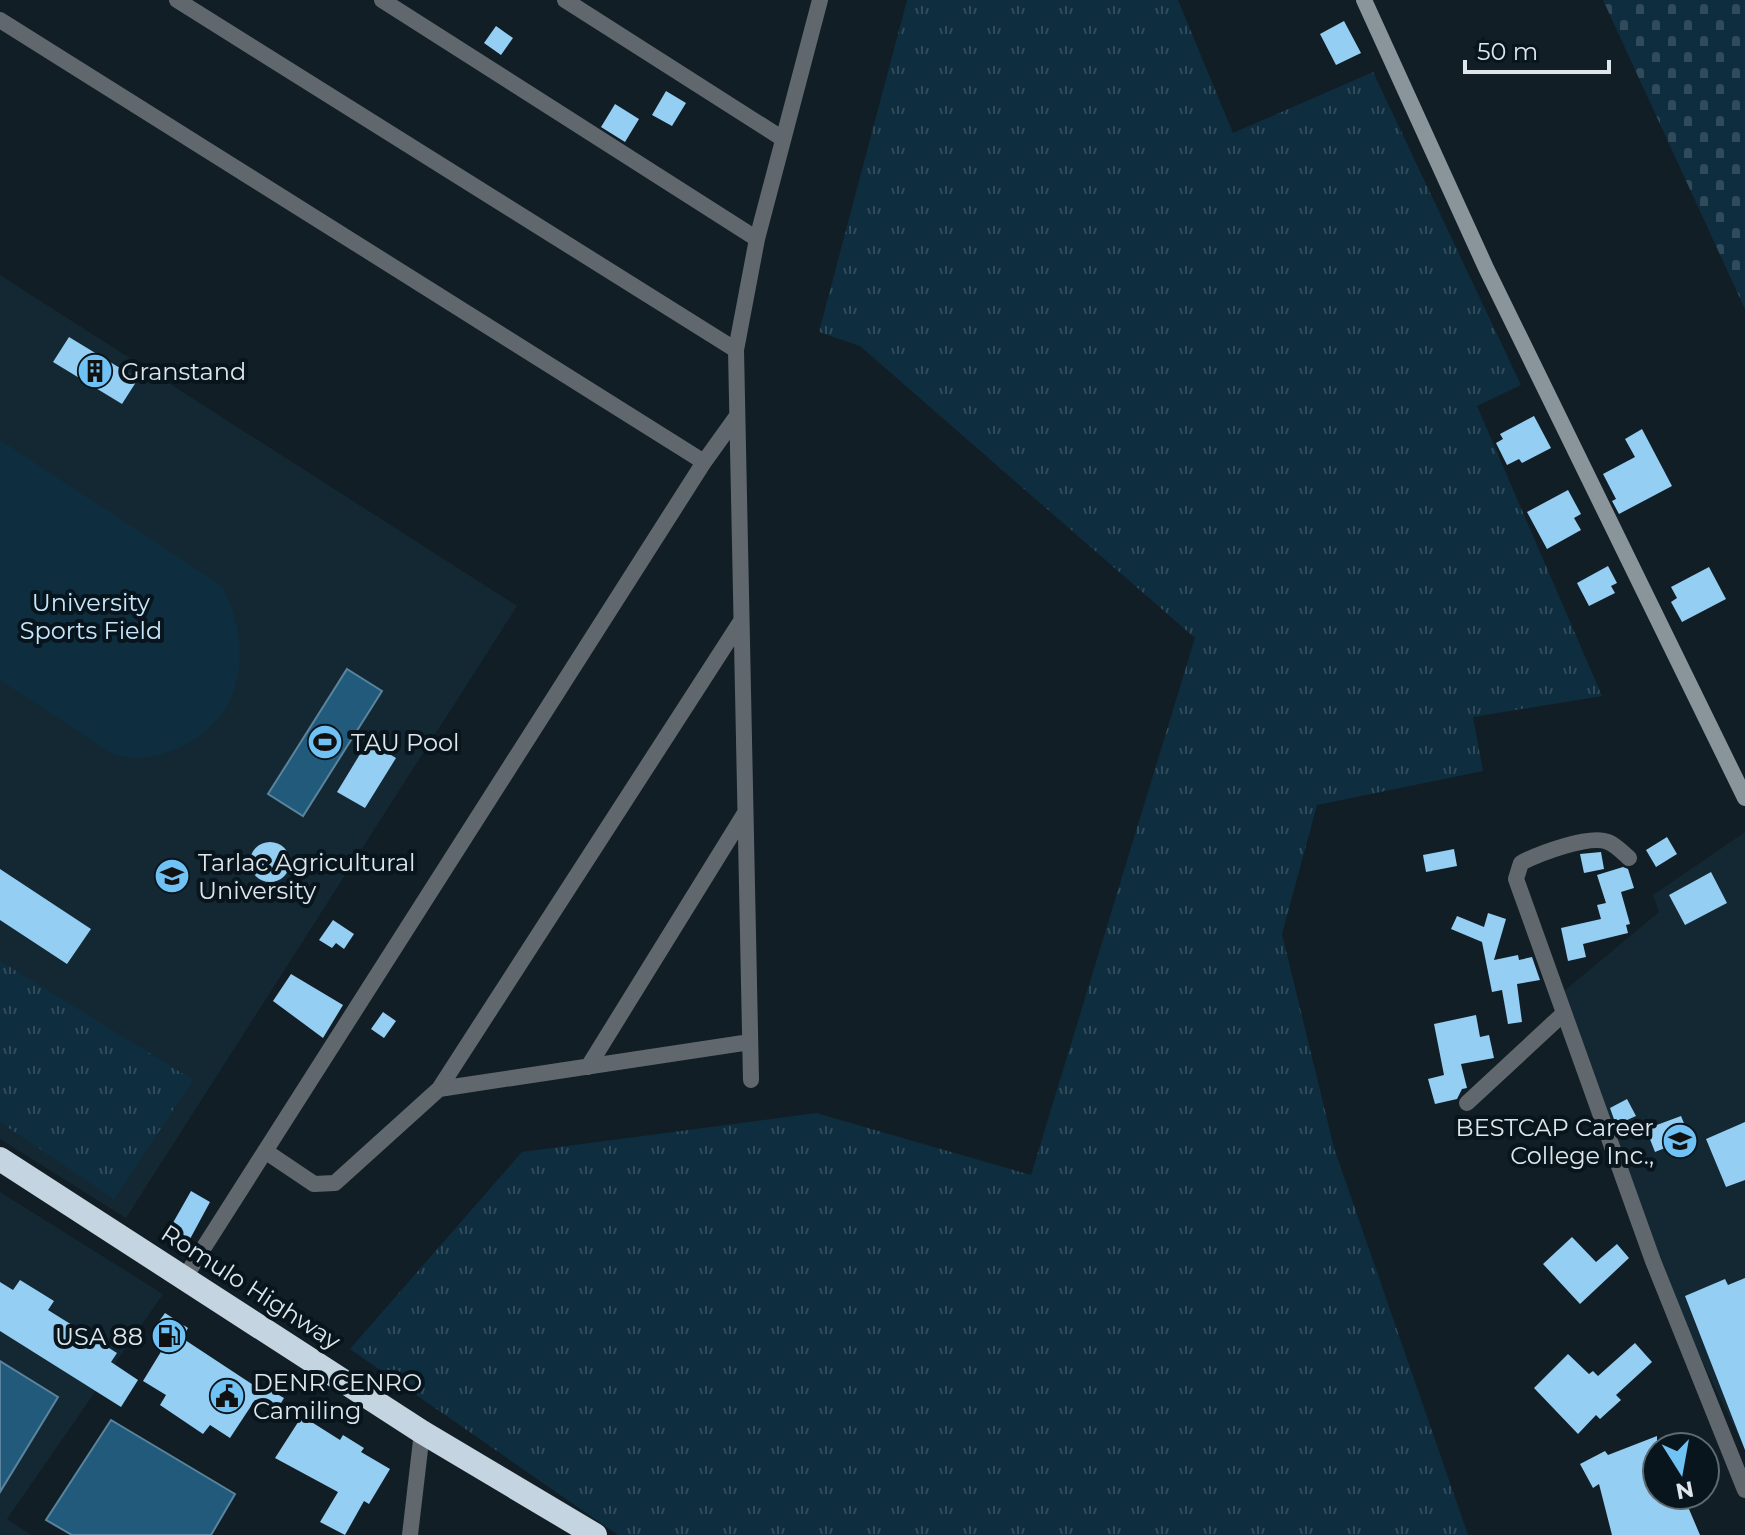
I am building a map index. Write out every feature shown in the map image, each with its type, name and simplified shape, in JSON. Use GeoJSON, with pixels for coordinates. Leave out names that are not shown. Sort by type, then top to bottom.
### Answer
{"type":"FeatureCollection","features":[{"type":"Feature","properties":{"kind":"highway","name":"Romulo Highway"},"geometry":{"type":"LineString","coordinates":[[0,1159],[422,1432],[595,1535]]}},
{"type":"Feature","properties":{"kind":"street"},"geometry":{"type":"LineString","coordinates":[[177,0],[736,350]]}},
{"type":"Feature","properties":{"kind":"street"},"geometry":{"type":"LineString","coordinates":[[382,0],[757,239]]}},
{"type":"Feature","properties":{"kind":"street"},"geometry":{"type":"LineString","coordinates":[[565,0],[783,139]]}},
{"type":"Feature","properties":{"kind":"street"},"geometry":{"type":"LineString","coordinates":[[751,1080],[736,350],[757,239],[820,0]]}},
{"type":"Feature","properties":{"kind":"street"},"geometry":{"type":"LineString","coordinates":[[1364,0],[1486,268],[1745,798]]}},
{"type":"Feature","properties":{"kind":"street"},"geometry":{"type":"LineString","coordinates":[[0,20],[704,462]]}},
{"type":"Feature","properties":{"kind":"street"},"geometry":{"type":"LineString","coordinates":[[185,1277],[704,462],[737,416]]}},
{"type":"Feature","properties":{"kind":"street"},"geometry":{"type":"LineString","coordinates":[[265,1151],[314,1184],[335,1183],[439,1089],[741,621]]}},
{"type":"Feature","properties":{"kind":"street"},"geometry":{"type":"LineString","coordinates":[[588,1067],[745,812]]}},
{"type":"Feature","properties":{"kind":"street"},"geometry":{"type":"LineString","coordinates":[[1629,858],[1609,842],[1594,839],[1535,855],[1521,863],[1516,879],[1653,1261],[1745,1490]]}},
{"type":"Feature","properties":{"kind":"street"},"geometry":{"type":"LineString","coordinates":[[1467,1103],[1563,1014]]}},
{"type":"Feature","properties":{"kind":"street"},"geometry":{"type":"LineString","coordinates":[[439,1089],[750,1042]]}},
{"type":"Feature","properties":{"kind":"street"},"geometry":{"type":"LineString","coordinates":[[410,1535],[422,1432]]}},
{"type":"Feature","properties":{"kind":"shaded area","name":"Tarlac Agricultural University"},"geometry":{"type":"Polygon","coordinates":[[[0,275],[517,606],[126,1218],[0,1139],[0,275]]]}},
{"type":"Feature","properties":{"kind":"shaded area","name":"TAU Pool"},"geometry":{"type":"Polygon","coordinates":[[[347,669],[382,691],[303,816],[268,794],[347,669]]]}},
{"type":"Feature","properties":{"kind":"shaded area","name":"BESTCAP Career College Inc.,"},"geometry":{"type":"Polygon","coordinates":[[[1745,832],[1745,1449],[1668,1290],[1563,992],[1659,912],[1653,895],[1745,832]]]}},
{"type":"Feature","properties":{"kind":"shaded area"},"geometry":{"type":"Polygon","coordinates":[[[0,1192],[163,1294],[7,1519],[31,1535],[0,1535],[0,1192]]]}},
{"type":"Feature","properties":{"kind":"shaded area"},"geometry":{"type":"Polygon","coordinates":[[[0,1361],[58,1397],[0,1492],[0,1361]]]}},
{"type":"Feature","properties":{"kind":"shaded area"},"geometry":{"type":"Polygon","coordinates":[[[111,1420],[235,1494],[211,1535],[72,1535],[46,1520],[111,1420]]]}},
{"type":"Feature","properties":{"kind":"green space"},"geometry":{"type":"Polygon","coordinates":[[[907,0],[1178,0],[1233,133],[1373,72],[1521,385],[1477,406],[1602,696],[1473,717],[1483,771],[1317,805],[1282,934],[1334,1148],[1468,1535],[618,1535],[350,1349],[522,1152],[816,1113],[1031,1175],[1195,638],[860,346],[819,332],[907,0]]]}},
{"type":"Feature","properties":{"kind":"green space"},"geometry":{"type":"Polygon","coordinates":[[[1603,0],[1745,0],[1745,309],[1603,0]]]}},
{"type":"Feature","properties":{"kind":"green space","name":"University Sports Field"},"geometry":{"type":"Polygon","coordinates":[[[0,440],[222,586],[238,630],[238,674],[232,695],[221,714],[206,731],[185,745],[150,757],[131,758],[113,754],[0,680],[0,440]]]}},
{"type":"Feature","properties":{"kind":"green space"},"geometry":{"type":"Polygon","coordinates":[[[0,961],[193,1080],[114,1199],[0,1122],[0,961]]]}},
{"type":"Feature","properties":{"kind":"building"},"geometry":{"type":"Polygon","coordinates":[[[1344,21],[1361,53],[1336,65],[1320,34],[1344,21]]]}},
{"type":"Feature","properties":{"kind":"building"},"geometry":{"type":"Polygon","coordinates":[[[496,26],[513,38],[501,55],[484,43],[496,26]]]}},
{"type":"Feature","properties":{"kind":"building"},"geometry":{"type":"Polygon","coordinates":[[[666,91],[686,103],[672,126],[652,115],[666,91]]]}},
{"type":"Feature","properties":{"kind":"building"},"geometry":{"type":"Polygon","coordinates":[[[615,104],[639,119],[625,142],[601,127],[615,104]]]}},
{"type":"Feature","properties":{"kind":"building","name":"Granstand"},"geometry":{"type":"Polygon","coordinates":[[[69,337],[138,379],[122,404],[53,362],[69,337]]]}},
{"type":"Feature","properties":{"kind":"building"},"geometry":{"type":"Polygon","coordinates":[[[1534,416],[1551,448],[1522,463],[1519,459],[1507,465],[1496,443],[1503,439],[1500,434],[1534,416]]]}},
{"type":"Feature","properties":{"kind":"building"},"geometry":{"type":"Polygon","coordinates":[[[1642,429],[1672,486],[1619,514],[1612,501],[1616,499],[1603,474],[1635,457],[1625,439],[1642,429]]]}},
{"type":"Feature","properties":{"kind":"building"},"geometry":{"type":"Polygon","coordinates":[[[1568,490],[1581,514],[1574,518],[1581,530],[1547,549],[1527,512],[1568,490]]]}},
{"type":"Feature","properties":{"kind":"building"},"geometry":{"type":"Polygon","coordinates":[[[1608,566],[1617,583],[1611,586],[1615,593],[1589,606],[1577,583],[1608,566]]]}},
{"type":"Feature","properties":{"kind":"building"},"geometry":{"type":"Polygon","coordinates":[[[1709,567],[1726,599],[1682,622],[1671,602],[1677,598],[1671,587],[1709,567]]]}},
{"type":"Feature","properties":{"kind":"building"},"geometry":{"type":"Polygon","coordinates":[[[368,741],[396,758],[365,808],[337,792],[368,741]]]}},
{"type":"Feature","properties":{"kind":"building"},"geometry":{"type":"Polygon","coordinates":[[[1667,837],[1677,854],[1656,867],[1646,850],[1667,837]]]}},
{"type":"Feature","properties":{"kind":"building"},"geometry":{"type":"Polygon","coordinates":[[[270,842],[284,848],[290,862],[284,876],[270,882],[256,876],[250,862],[256,848],[270,842]]]}},
{"type":"Feature","properties":{"kind":"building"},"geometry":{"type":"Polygon","coordinates":[[[1454,849],[1457,866],[1426,872],[1423,855],[1454,849]]]}},
{"type":"Feature","properties":{"kind":"building"},"geometry":{"type":"Polygon","coordinates":[[[1601,852],[1604,869],[1584,873],[1580,854],[1601,852]]]}},
{"type":"Feature","properties":{"kind":"building"},"geometry":{"type":"Polygon","coordinates":[[[1623,867],[1628,869],[1634,888],[1621,892],[1630,924],[1626,925],[1628,933],[1583,944],[1586,957],[1568,961],[1561,928],[1601,919],[1597,905],[1606,903],[1597,875],[1623,867]]]}},
{"type":"Feature","properties":{"kind":"building"},"geometry":{"type":"Polygon","coordinates":[[[0,869],[91,929],[67,964],[0,920],[0,869]]]}},
{"type":"Feature","properties":{"kind":"building"},"geometry":{"type":"Polygon","coordinates":[[[1711,872],[1727,903],[1685,925],[1669,895],[1711,872]]]}},
{"type":"Feature","properties":{"kind":"building"},"geometry":{"type":"Polygon","coordinates":[[[1488,913],[1506,919],[1494,960],[1518,955],[1519,960],[1532,957],[1540,980],[1517,984],[1522,1022],[1508,1024],[1502,990],[1492,992],[1482,942],[1451,929],[1457,916],[1484,927],[1488,913]]]}},
{"type":"Feature","properties":{"kind":"building"},"geometry":{"type":"Polygon","coordinates":[[[333,920],[354,934],[344,949],[336,943],[332,948],[319,940],[333,920]]]}},
{"type":"Feature","properties":{"kind":"building"},"geometry":{"type":"Polygon","coordinates":[[[291,974],[343,1005],[323,1038],[273,1001],[291,974]]]}},
{"type":"Feature","properties":{"kind":"building"},"geometry":{"type":"Polygon","coordinates":[[[383,1012],[396,1021],[384,1038],[371,1029],[383,1012]]]}},
{"type":"Feature","properties":{"kind":"building"},"geometry":{"type":"Polygon","coordinates":[[[1476,1015],[1480,1037],[1489,1035],[1494,1058],[1461,1064],[1467,1088],[1462,1089],[1457,1099],[1435,1104],[1428,1079],[1444,1075],[1434,1024],[1476,1015]]]}},
{"type":"Feature","properties":{"kind":"building"},"geometry":{"type":"Polygon","coordinates":[[[1627,1099],[1636,1116],[1616,1125],[1610,1108],[1627,1099]]]}},
{"type":"Feature","properties":{"kind":"building"},"geometry":{"type":"Polygon","coordinates":[[[1681,1116],[1690,1138],[1655,1152],[1646,1129],[1681,1116]]]}},
{"type":"Feature","properties":{"kind":"building"},"geometry":{"type":"Polygon","coordinates":[[[1745,1122],[1745,1180],[1726,1187],[1706,1139],[1745,1122]]]}},
{"type":"Feature","properties":{"kind":"building"},"geometry":{"type":"Polygon","coordinates":[[[191,1191],[210,1202],[190,1239],[170,1228],[191,1191]]]}},
{"type":"Feature","properties":{"kind":"building"},"geometry":{"type":"Polygon","coordinates":[[[1572,1237],[1596,1262],[1617,1244],[1629,1258],[1580,1304],[1543,1264],[1572,1237]]]}},
{"type":"Feature","properties":{"kind":"building"},"geometry":{"type":"Polygon","coordinates":[[[1745,1278],[1745,1450],[1685,1296],[1725,1279],[1728,1285],[1745,1278]]]}},
{"type":"Feature","properties":{"kind":"building"},"geometry":{"type":"Polygon","coordinates":[[[20,1280],[54,1301],[48,1310],[117,1353],[111,1362],[138,1380],[121,1407],[0,1331],[0,1282],[13,1290],[20,1280]]]}},
{"type":"Feature","properties":{"kind":"building"},"geometry":{"type":"Polygon","coordinates":[[[165,1313],[188,1328],[182,1338],[261,1390],[263,1386],[284,1398],[275,1413],[255,1400],[230,1438],[210,1425],[203,1434],[160,1405],[166,1395],[143,1381],[170,1337],[155,1327],[165,1313]]]}},
{"type":"Feature","properties":{"kind":"building"},"geometry":{"type":"Polygon","coordinates":[[[1635,1343],[1652,1362],[1616,1395],[1621,1400],[1600,1419],[1596,1415],[1578,1434],[1534,1388],[1568,1354],[1589,1374],[1593,1371],[1598,1376],[1635,1343]]]}},
{"type":"Feature","properties":{"kind":"building"},"geometry":{"type":"Polygon","coordinates":[[[302,1416],[340,1440],[343,1435],[364,1448],[361,1452],[390,1469],[369,1504],[364,1501],[345,1535],[320,1522],[338,1492],[275,1458],[302,1416]]]}},
{"type":"Feature","properties":{"kind":"building"},"geometry":{"type":"Polygon","coordinates":[[[1641,1442],[1641,1511],[1690,1511],[1700,1535],[1612,1535],[1599,1484],[1593,1488],[1580,1464],[1605,1451],[1608,1455],[1641,1442]]]}},
{"type":"Feature","properties":{"kind":"place","name":"Granstand"},"geometry":{"type":"Point","coordinates":[95,371]}},
{"type":"Feature","properties":{"kind":"place","name":"TAU Pool"},"geometry":{"type":"Point","coordinates":[325,742]}},
{"type":"Feature","properties":{"kind":"place","name":"Tarlac Agricultural University"},"geometry":{"type":"Point","coordinates":[172,876]}},
{"type":"Feature","properties":{"kind":"place","name":"BESTCAP Career College Inc.,"},"geometry":{"type":"Point","coordinates":[1680,1141]}},
{"type":"Feature","properties":{"kind":"place","name":"USA 88"},"geometry":{"type":"Point","coordinates":[169,1336]}},
{"type":"Feature","properties":{"kind":"place","name":"DENR CENRO Camiling"},"geometry":{"type":"Point","coordinates":[227,1396]}}]}
